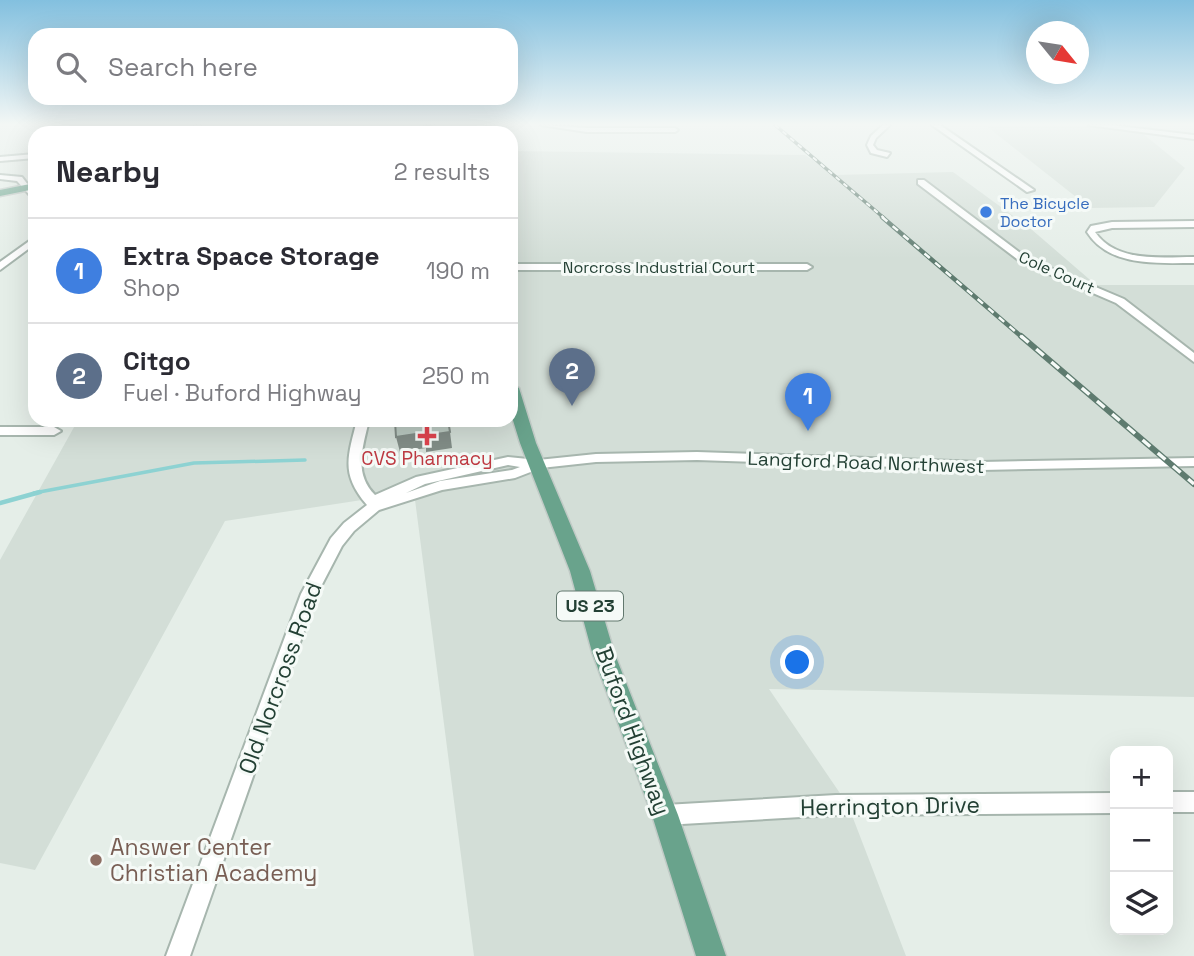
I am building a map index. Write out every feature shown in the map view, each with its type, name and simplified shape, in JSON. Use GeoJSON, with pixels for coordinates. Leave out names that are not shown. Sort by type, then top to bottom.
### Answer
{"type":"FeatureCollection","features":[{"type":"Feature","properties":{"kind":"main road"},"geometry":{"type":"LineString","coordinates":[[0,191],[28,185]]}},
{"type":"Feature","properties":{"kind":"main road","name":"Buford Highway"},"geometry":{"type":"LineString","coordinates":[[518,408],[577,563],[603,652],[665,815],[711,956]]}},
{"type":"Feature","properties":{"kind":"street"},"geometry":{"type":"LineString","coordinates":[[1000,170],[1030,190]]}},
{"type":"Feature","properties":{"kind":"street"},"geometry":{"type":"LineString","coordinates":[[0,177],[19,179],[28,184]]}},
{"type":"Feature","properties":{"kind":"street","name":"Cole Court"},"geometry":{"type":"LineString","coordinates":[[921,182],[1024,260],[1121,301],[1194,359]]}},
{"type":"Feature","properties":{"kind":"street"},"geometry":{"type":"LineString","coordinates":[[1194,224],[1112,225],[1094,228],[1091,232],[1105,248],[1120,254],[1152,260],[1194,260]]}},
{"type":"Feature","properties":{"kind":"street"},"geometry":{"type":"LineString","coordinates":[[0,267],[28,245]]}},
{"type":"Feature","properties":{"kind":"street","name":"Norcross Industrial Court"},"geometry":{"type":"LineString","coordinates":[[518,267],[807,267]]}},
{"type":"Feature","properties":{"kind":"street"},"geometry":{"type":"LineString","coordinates":[[362,427],[353,472],[358,487],[376,506]]}},
{"type":"Feature","properties":{"kind":"street"},"geometry":{"type":"LineString","coordinates":[[0,432],[54,431]]}},
{"type":"Feature","properties":{"kind":"street","name":"Langford Road Northwest"},"geometry":{"type":"LineString","coordinates":[[537,464],[515,474],[455,482],[385,506],[376,506],[377,500],[411,484],[508,461],[537,464],[596,458],[697,456],[981,466],[1194,462]]}},
{"type":"Feature","properties":{"kind":"street"},"geometry":{"type":"LineString","coordinates":[[358,487],[375,491],[411,484]]}},
{"type":"Feature","properties":{"kind":"street","name":"Old Norcross Road"},"geometry":{"type":"LineString","coordinates":[[178,956],[309,594],[328,553],[348,528],[376,506]]}},
{"type":"Feature","properties":{"kind":"street"},"geometry":{"type":"LineString","coordinates":[[1173,802],[1194,802]]}},
{"type":"Feature","properties":{"kind":"street","name":"Herrington Drive"},"geometry":{"type":"LineString","coordinates":[[665,815],[836,805],[1110,803]]}},
{"type":"Feature","properties":{"kind":"shaded area"},"geometry":{"type":"Polygon","coordinates":[[[518,170],[827,170],[835,175],[953,172],[1031,229],[1096,285],[1194,285],[1194,697],[769,689],[848,805],[906,956],[474,956],[414,492],[225,521],[35,870],[0,863],[0,560],[74,427],[518,427],[518,170]]]}},
{"type":"Feature","properties":{"kind":"shaded area"},"geometry":{"type":"Polygon","coordinates":[[[1041,170],[1184,170],[1154,207],[1090,208],[1041,170]]]}},
{"type":"Feature","properties":{"kind":"building"},"geometry":{"type":"Polygon","coordinates":[[[395,427],[449,427],[450,432],[423,436],[423,433],[396,437],[395,427]]]}},
{"type":"Feature","properties":{"kind":"waterway"},"geometry":{"type":"LineString","coordinates":[[34,493],[194,463],[305,460]]}},
{"type":"Feature","properties":{"kind":"waterway"},"geometry":{"type":"LineString","coordinates":[[0,503],[40,492]]}},
{"type":"Feature","properties":{"kind":"railway"},"geometry":{"type":"LineString","coordinates":[[827,170],[884,218]]}},
{"type":"Feature","properties":{"kind":"railway"},"geometry":{"type":"LineString","coordinates":[[882,217],[1023,338]]}},
{"type":"Feature","properties":{"kind":"railway"},"geometry":{"type":"LineString","coordinates":[[1021,336],[1194,484]]}},
{"type":"Feature","properties":{"kind":"place","name":"The Bicycle Doctor"},"geometry":{"type":"Point","coordinates":[986,212]}},
{"type":"Feature","properties":{"kind":"place","name":"Citgo"},"geometry":{"type":"Point","coordinates":[572,406]}},
{"type":"Feature","properties":{"kind":"place","name":"Extra Space Storage"},"geometry":{"type":"Point","coordinates":[808,431]}},
{"type":"Feature","properties":{"kind":"place","name":"CVS Pharmacy"},"geometry":{"type":"Point","coordinates":[427,436]}},
{"type":"Feature","properties":{"kind":"place","name":"Answer Center Christian Academy"},"geometry":{"type":"Point","coordinates":[96,860]}}]}
